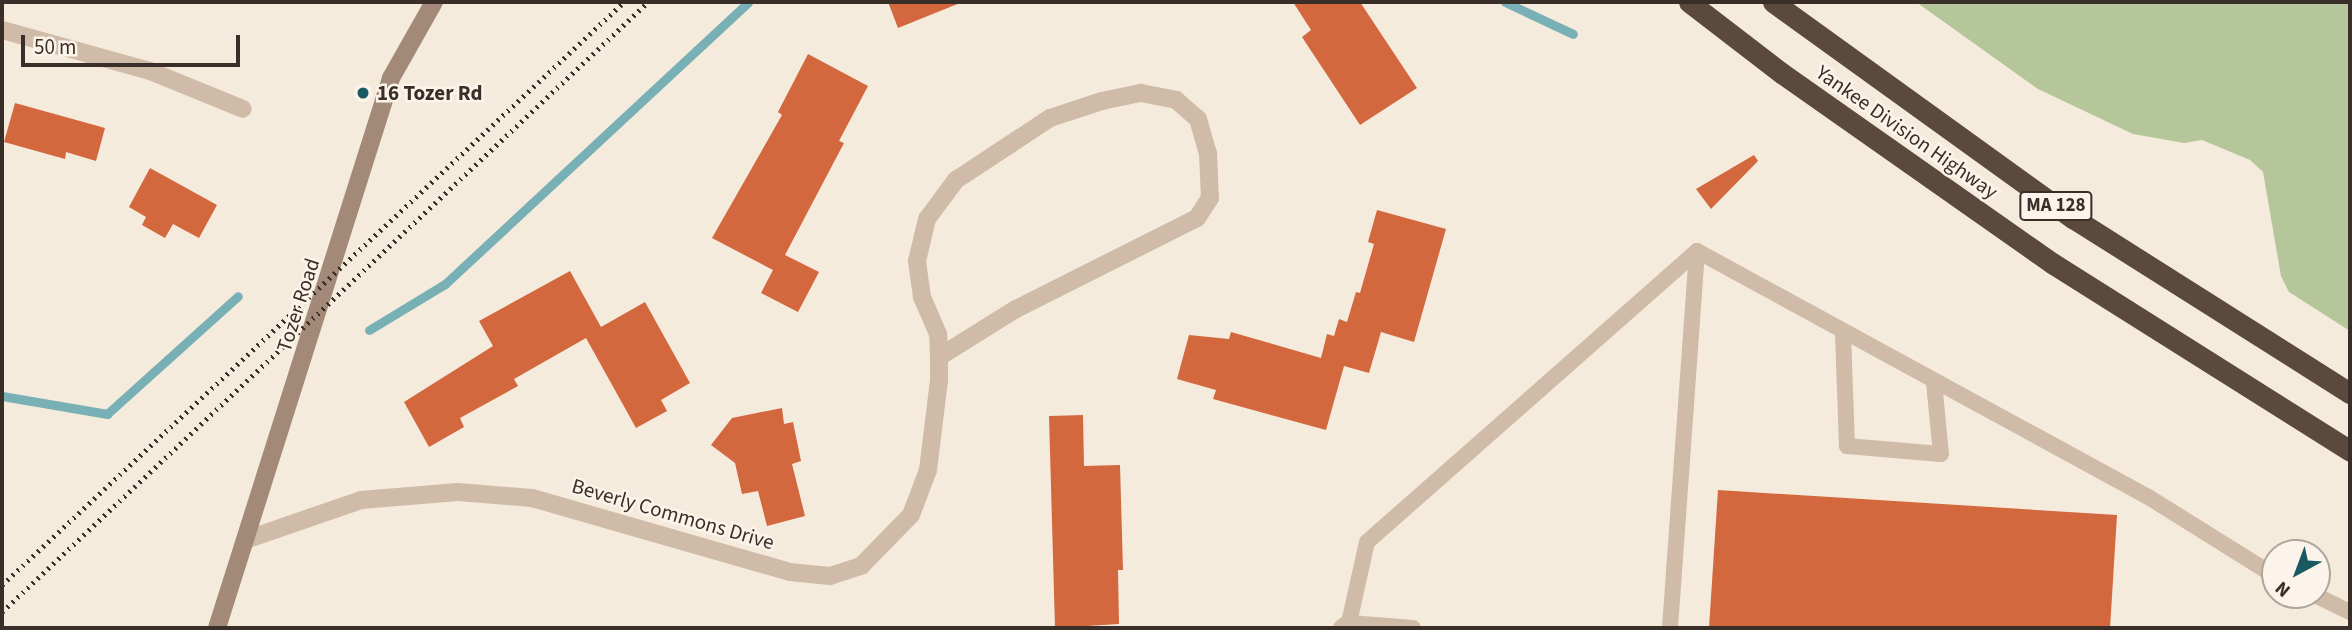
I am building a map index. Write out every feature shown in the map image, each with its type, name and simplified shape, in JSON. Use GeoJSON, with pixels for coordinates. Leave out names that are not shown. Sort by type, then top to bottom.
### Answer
{"type":"FeatureCollection","features":[{"type":"Feature","properties":{"kind":"highway","name":"Yankee Division Highway"},"geometry":{"type":"LineString","coordinates":[[1689,2],[1783,74],[2052,263],[2350,451]]}},
{"type":"Feature","properties":{"kind":"highway","name":"Yankee Division Highway"},"geometry":{"type":"LineString","coordinates":[[1773,2],[2073,218],[2350,393]]}},
{"type":"Feature","properties":{"kind":"main road","name":"Tozer Road"},"geometry":{"type":"LineString","coordinates":[[217,628],[331,280],[391,78],[434,2]]}},
{"type":"Feature","properties":{"kind":"street"},"geometry":{"type":"LineString","coordinates":[[2,30],[150,71],[243,109]]}},
{"type":"Feature","properties":{"kind":"street","name":"Beverly Commons Drive"},"geometry":{"type":"LineString","coordinates":[[245,540],[361,500],[458,492],[532,498],[790,572],[830,576],[861,566],[911,514],[928,470],[939,357],[938,334],[922,297],[917,261],[927,219],[956,180],[1050,118],[1102,101],[1141,93],[1176,100],[1198,119],[1208,153],[1210,198],[1197,218],[1016,309],[939,357]]}},
{"type":"Feature","properties":{"kind":"lane"},"geometry":{"type":"LineString","coordinates":[[1697,251],[1934,383],[2150,498],[2261,567]]}},
{"type":"Feature","properties":{"kind":"lane"},"geometry":{"type":"LineString","coordinates":[[1413,628],[1345,626],[1367,542],[1697,251]]}},
{"type":"Feature","properties":{"kind":"lane"},"geometry":{"type":"LineString","coordinates":[[1670,628],[1697,251]]}},
{"type":"Feature","properties":{"kind":"lane"},"geometry":{"type":"LineString","coordinates":[[1843,332],[1847,446],[1941,454],[1934,383]]}},
{"type":"Feature","properties":{"kind":"lane"},"geometry":{"type":"LineString","coordinates":[[2331,603],[2350,612]]}},
{"type":"Feature","properties":{"kind":"green space"},"geometry":{"type":"Polygon","coordinates":[[[1916,2],[2350,2],[2350,331],[2289,292],[2281,276],[2263,172],[2250,160],[2202,140],[2184,143],[2133,134],[2038,89],[1916,2]]]}},
{"type":"Feature","properties":{"kind":"building"},"geometry":{"type":"Polygon","coordinates":[[[888,2],[960,2],[960,3],[898,28],[888,2]]]}},
{"type":"Feature","properties":{"kind":"building"},"geometry":{"type":"Polygon","coordinates":[[[1293,2],[1360,2],[1417,88],[1360,125],[1302,37],[1311,30],[1293,2]]]}},
{"type":"Feature","properties":{"kind":"building"},"geometry":{"type":"Polygon","coordinates":[[[808,54],[868,86],[839,141],[844,143],[785,255],[819,272],[798,312],[761,293],[773,270],[712,238],[782,115],[778,112],[808,54]]]}},
{"type":"Feature","properties":{"kind":"building"},"geometry":{"type":"Polygon","coordinates":[[[15,103],[105,128],[96,161],[66,152],[65,159],[4,142],[15,103]]]}},
{"type":"Feature","properties":{"kind":"building"},"geometry":{"type":"Polygon","coordinates":[[[1754,155],[1758,161],[1711,209],[1696,189],[1754,155]]]}},
{"type":"Feature","properties":{"kind":"building"},"geometry":{"type":"Polygon","coordinates":[[[150,168],[217,205],[199,238],[173,224],[165,238],[142,225],[146,217],[129,207],[150,168]]]}},
{"type":"Feature","properties":{"kind":"building"},"geometry":{"type":"Polygon","coordinates":[[[1377,210],[1446,229],[1414,342],[1381,332],[1369,373],[1344,366],[1326,430],[1213,399],[1216,390],[1177,379],[1189,335],[1229,339],[1231,332],[1321,358],[1327,334],[1334,336],[1339,319],[1347,322],[1356,292],[1360,293],[1374,244],[1368,242],[1377,210]]]}},
{"type":"Feature","properties":{"kind":"building"},"geometry":{"type":"Polygon","coordinates":[[[570,271],[601,327],[645,302],[690,383],[661,400],[667,411],[636,428],[586,338],[514,379],[518,386],[460,418],[464,427],[429,447],[404,402],[493,346],[479,321],[570,271]]]}},
{"type":"Feature","properties":{"kind":"building"},"geometry":{"type":"Polygon","coordinates":[[[782,408],[784,424],[793,422],[801,461],[792,464],[805,516],[767,526],[758,491],[742,494],[735,463],[711,445],[732,418],[782,408]]]}},
{"type":"Feature","properties":{"kind":"building"},"geometry":{"type":"Polygon","coordinates":[[[1083,415],[1084,466],[1120,465],[1123,570],[1118,570],[1119,624],[1055,628],[1049,416],[1083,415]]]}},
{"type":"Feature","properties":{"kind":"building"},"geometry":{"type":"Polygon","coordinates":[[[1718,490],[2117,515],[2110,628],[1709,628],[1718,490]]]}},
{"type":"Feature","properties":{"kind":"waterway"},"geometry":{"type":"LineString","coordinates":[[369,330],[445,284],[748,2]]}},
{"type":"Feature","properties":{"kind":"waterway"},"geometry":{"type":"LineString","coordinates":[[1505,2],[1573,34]]}},
{"type":"Feature","properties":{"kind":"waterway"},"geometry":{"type":"LineString","coordinates":[[2,396],[107,414],[238,296]]}},
{"type":"Feature","properties":{"kind":"railway"},"geometry":{"type":"LineString","coordinates":[[2,585],[624,2]]}},
{"type":"Feature","properties":{"kind":"railway"},"geometry":{"type":"LineString","coordinates":[[2,612],[648,2]]}},
{"type":"Feature","properties":{"kind":"place","name":"16 Tozer Rd"},"geometry":{"type":"Point","coordinates":[363,93]}}]}
